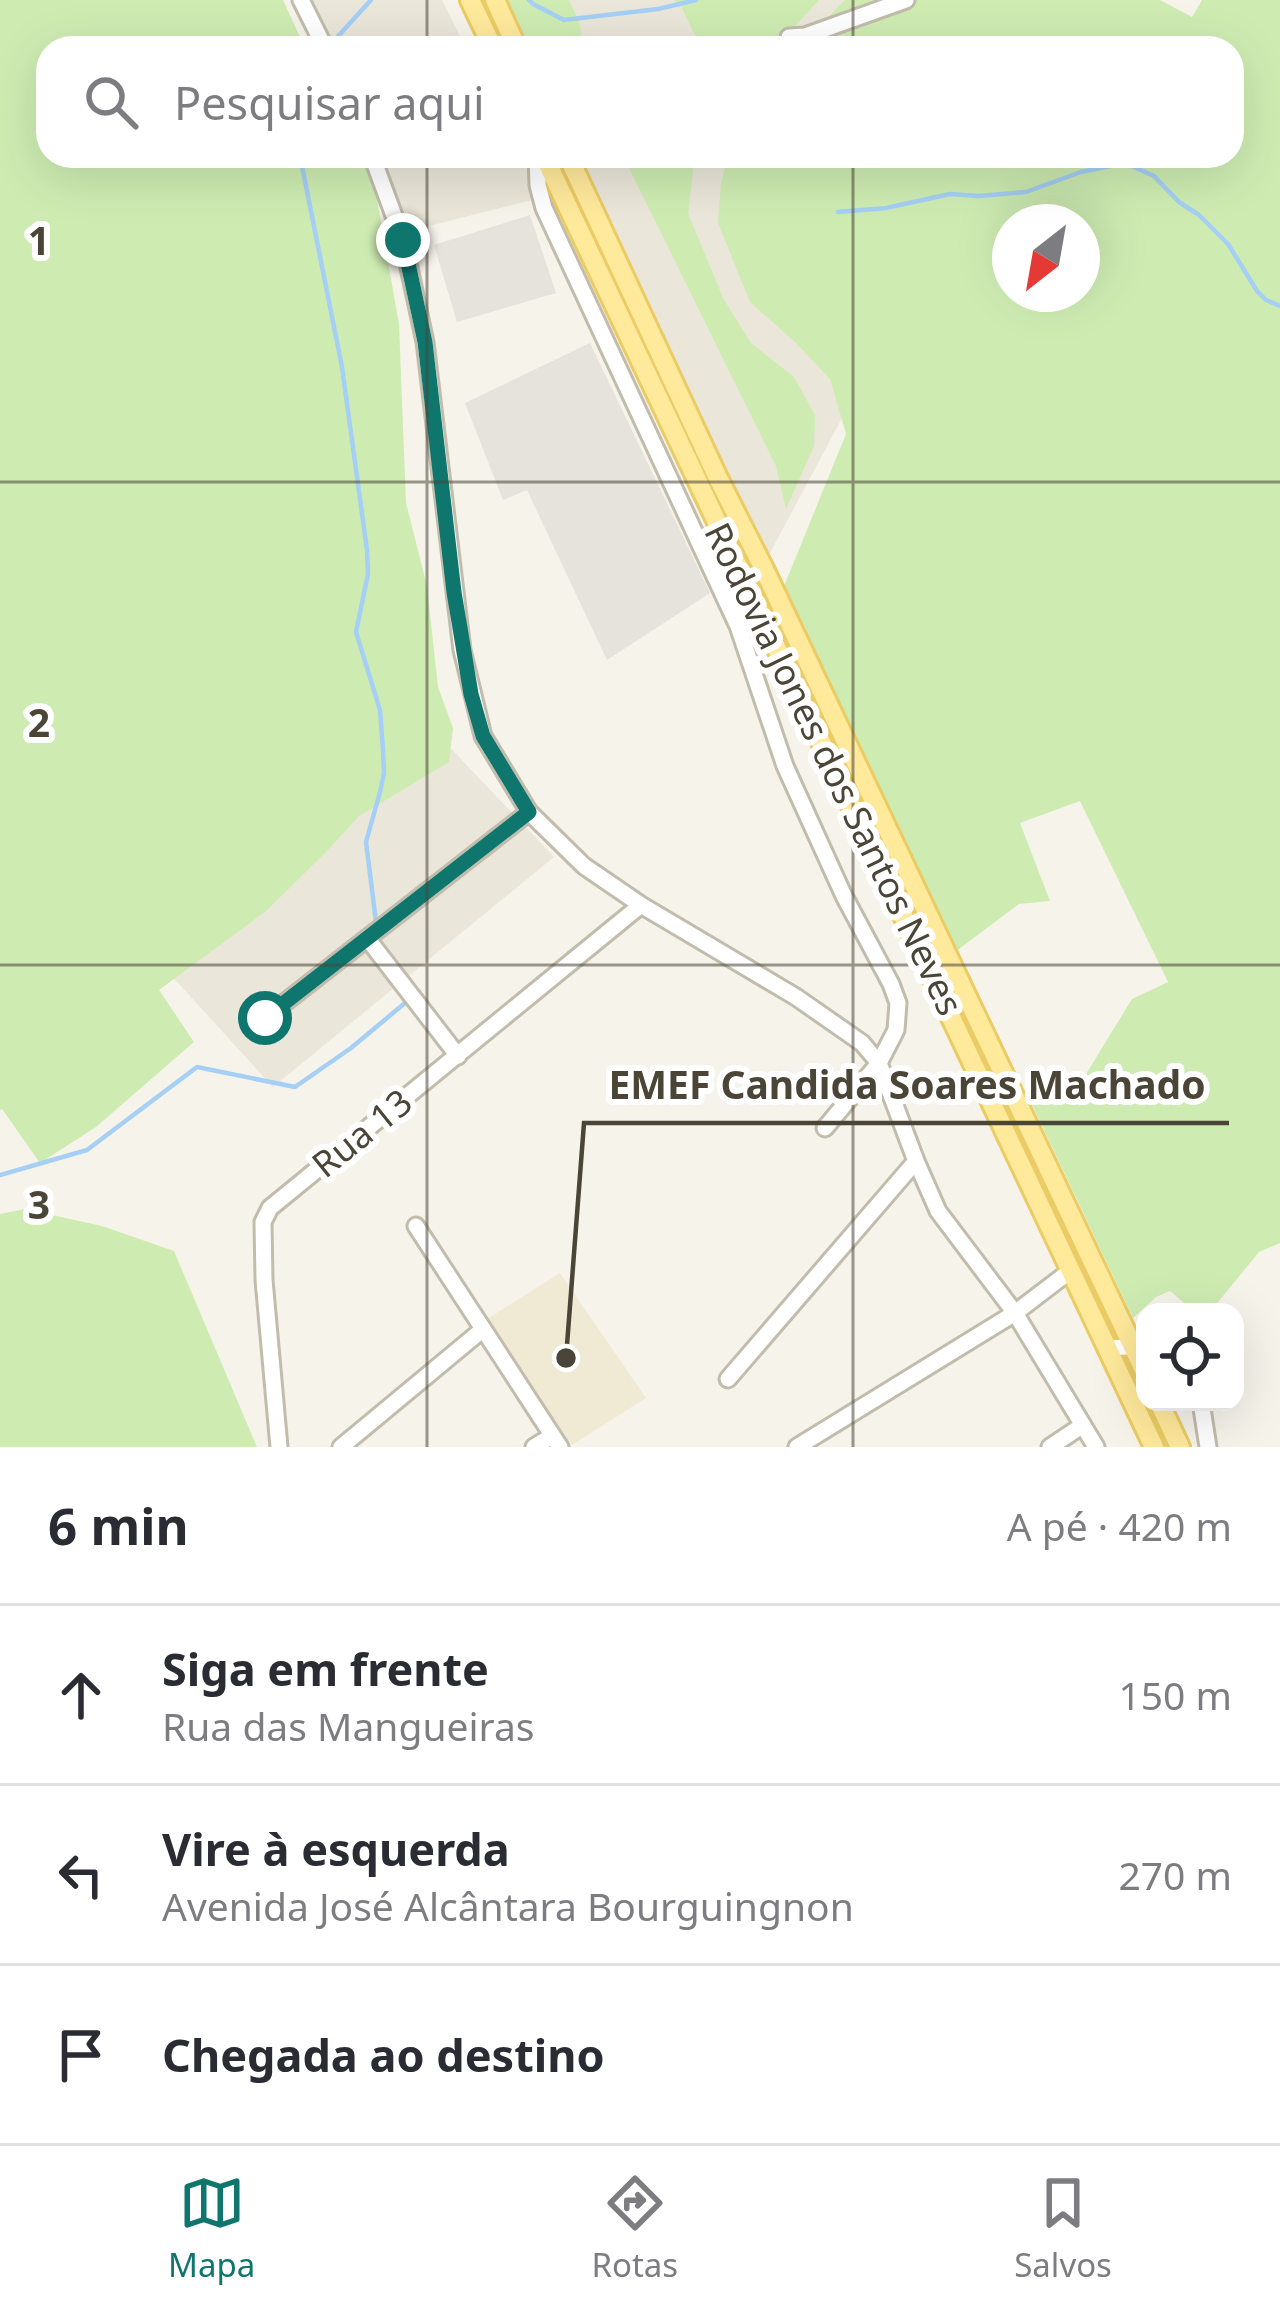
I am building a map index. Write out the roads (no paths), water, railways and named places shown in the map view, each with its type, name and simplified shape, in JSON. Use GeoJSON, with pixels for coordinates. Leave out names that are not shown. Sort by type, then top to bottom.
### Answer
{"type":"FeatureCollection","features":[{"type":"Feature","properties":{"kind":"main road"},"geometry":{"type":"LineString","coordinates":[[470,0],[487,36]]}},
{"type":"Feature","properties":{"kind":"main road"},"geometry":{"type":"LineString","coordinates":[[494,0],[511,36]]}},
{"type":"Feature","properties":{"kind":"main road","name":"Rodovia Jones dos Santos Neves"},"geometry":{"type":"LineString","coordinates":[[546,168],[1154,1447]]}},
{"type":"Feature","properties":{"kind":"main road","name":"Rodovia Jones dos Santos Neves"},"geometry":{"type":"LineString","coordinates":[[574,168],[718,478],[1136,1340]]}},
{"type":"Feature","properties":{"kind":"main road"},"geometry":{"type":"LineString","coordinates":[[1163,1411],[1180,1447]]}},
{"type":"Feature","properties":{"kind":"street"},"geometry":{"type":"LineString","coordinates":[[301,0],[319,36]]}},
{"type":"Feature","properties":{"kind":"street"},"geometry":{"type":"LineString","coordinates":[[805,36],[906,0]]}},
{"type":"Feature","properties":{"kind":"street"},"geometry":{"type":"LineString","coordinates":[[376,168],[403,240],[425,342],[454,592],[483,736],[529,812],[584,866],[855,1036],[878,1063],[938,1211],[996,1284],[1096,1447]]}},
{"type":"Feature","properties":{"kind":"street"},"geometry":{"type":"LineString","coordinates":[[539,168],[544,208],[738,626],[785,766],[898,1003],[896,1030],[878,1063],[824,1128]]}},
{"type":"Feature","properties":{"kind":"street"},"geometry":{"type":"LineString","coordinates":[[738,626],[744,582]]}},
{"type":"Feature","properties":{"kind":"street"},"geometry":{"type":"LineString","coordinates":[[265,1018],[529,812]]}},
{"type":"Feature","properties":{"kind":"street","name":"Rua 13"},"geometry":{"type":"LineString","coordinates":[[279,1447],[265,1280],[265,1215],[641,905]]}},
{"type":"Feature","properties":{"kind":"street"},"geometry":{"type":"LineString","coordinates":[[367,938],[458,1055]]}},
{"type":"Feature","properties":{"kind":"street"},"geometry":{"type":"LineString","coordinates":[[728,1378],[916,1161]]}},
{"type":"Feature","properties":{"kind":"street"},"geometry":{"type":"LineString","coordinates":[[416,1226],[556,1441],[534,1447]]}},
{"type":"Feature","properties":{"kind":"street"},"geometry":{"type":"LineString","coordinates":[[797,1447],[1015,1313],[1070,1271]]}},
{"type":"Feature","properties":{"kind":"street"},"geometry":{"type":"LineString","coordinates":[[341,1447],[482,1330]]}},
{"type":"Feature","properties":{"kind":"street"},"geometry":{"type":"LineString","coordinates":[[1108,1348],[1136,1346]]}},
{"type":"Feature","properties":{"kind":"street"},"geometry":{"type":"LineString","coordinates":[[1202,1411],[1208,1447]]}},
{"type":"Feature","properties":{"kind":"street"},"geometry":{"type":"LineString","coordinates":[[1050,1447],[1083,1425]]}},
{"type":"Feature","properties":{"kind":"waterway"},"geometry":{"type":"LineString","coordinates":[[338,36],[371,0]]}},
{"type":"Feature","properties":{"kind":"waterway"},"geometry":{"type":"LineString","coordinates":[[529,0],[564,20],[696,0]]}},
{"type":"Feature","properties":{"kind":"waterway"},"geometry":{"type":"LineString","coordinates":[[302,168],[342,367],[367,550],[368,574],[356,632],[380,710],[383,750],[384,773],[366,842],[376,922]]}},
{"type":"Feature","properties":{"kind":"waterway"},"geometry":{"type":"LineString","coordinates":[[838,212],[886,208],[950,194],[1026,192],[1101,168]]}},
{"type":"Feature","properties":{"kind":"waterway"},"geometry":{"type":"LineString","coordinates":[[1136,168],[1154,176],[1199,215],[1228,244],[1257,291],[1280,306]]}},
{"type":"Feature","properties":{"kind":"waterway"},"geometry":{"type":"LineString","coordinates":[[0,1175],[87,1150],[197,1067],[295,1087],[411,998]]}},
{"type":"Feature","properties":{"kind":"place","name":"EMEF Candida Soares Machado"},"geometry":{"type":"Point","coordinates":[566,1358]}}]}
